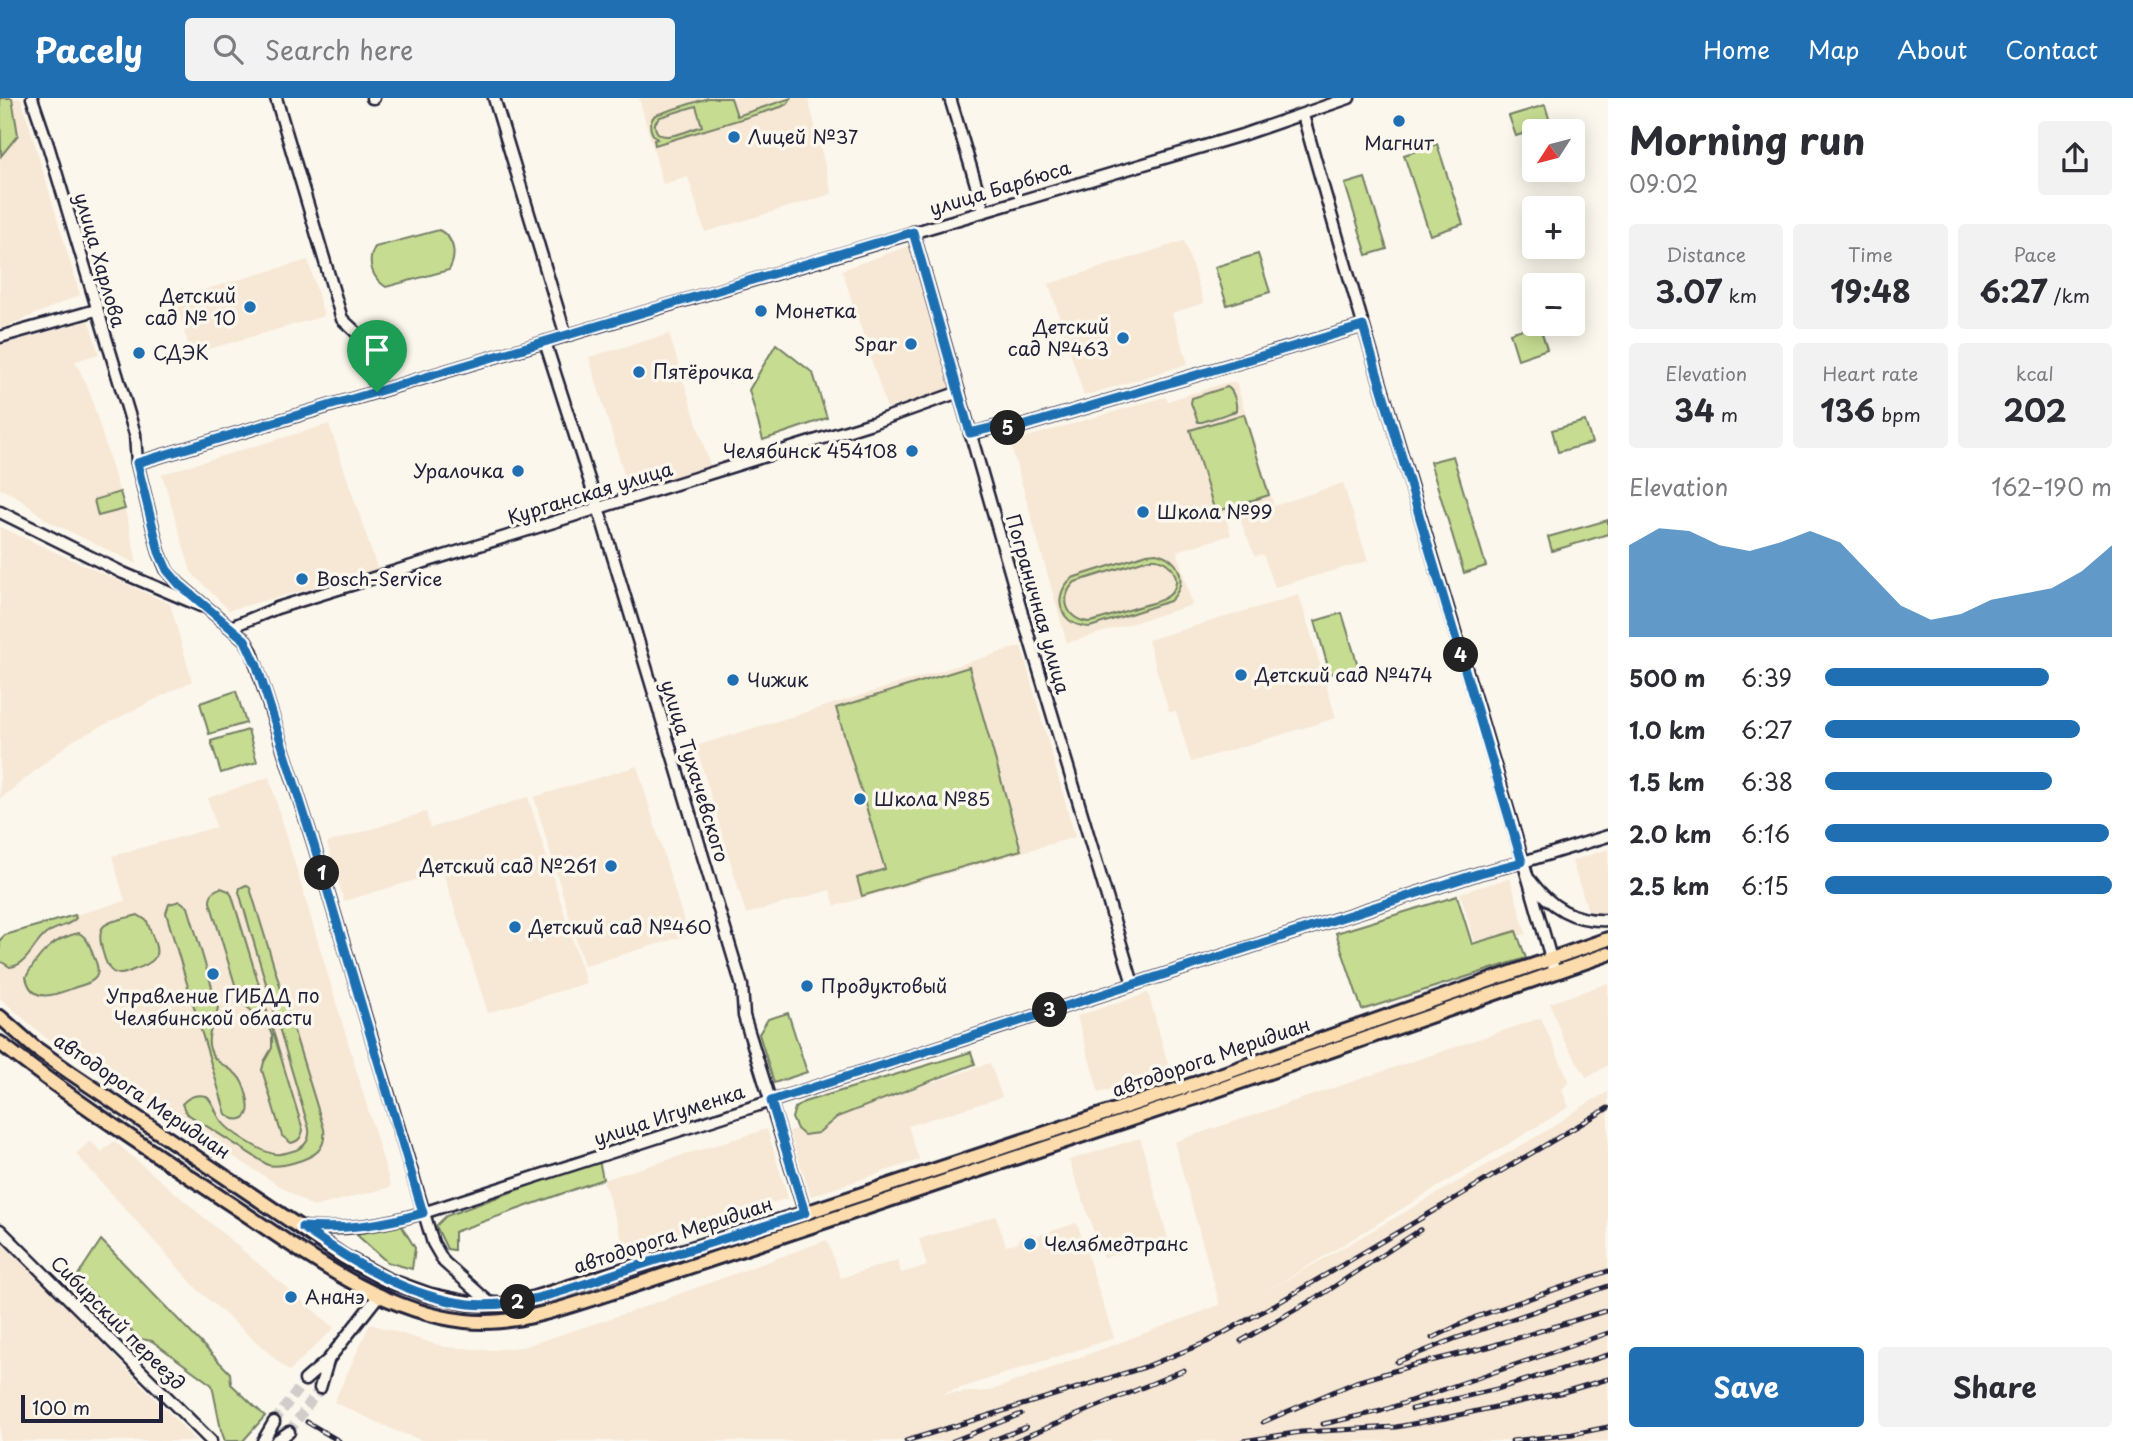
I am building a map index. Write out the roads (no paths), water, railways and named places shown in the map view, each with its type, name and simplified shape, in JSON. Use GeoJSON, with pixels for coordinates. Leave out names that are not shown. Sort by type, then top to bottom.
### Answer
{"type":"FeatureCollection","features":[{"type":"Feature","properties":{"kind":"main road","name":"автодорога Меридиан"},"geometry":{"type":"LineString","coordinates":[[0,1017],[71,1073],[344,1257],[387,1280],[429,1295],[467,1304],[492,1305],[552,1294],[805,1213],[1197,1083],[1608,939]]}},
{"type":"Feature","properties":{"kind":"main road","name":"автодорога Меридиан"},"geometry":{"type":"LineString","coordinates":[[0,1043],[110,1124],[336,1272],[379,1296],[438,1317],[468,1322],[495,1322],[537,1315],[632,1286],[1156,1111],[1608,954]]}},
{"type":"Feature","properties":{"kind":"street","name":"улица Харлова"},"geometry":{"type":"LineString","coordinates":[[32,98],[135,434],[137,463],[159,552],[167,570],[179,584],[245,640],[257,666],[314,845],[433,1243],[444,1262],[492,1305]]}},
{"type":"Feature","properties":{"kind":"street"},"geometry":{"type":"LineString","coordinates":[[276,98],[342,319],[359,335],[377,392]]}},
{"type":"Feature","properties":{"kind":"street"},"geometry":{"type":"LineString","coordinates":[[494,98],[566,335]]}},
{"type":"Feature","properties":{"kind":"street"},"geometry":{"type":"LineString","coordinates":[[950,98],[984,211]]}},
{"type":"Feature","properties":{"kind":"street","name":"улица Барбюса"},"geometry":{"type":"LineString","coordinates":[[137,463],[1303,115],[1334,100],[1349,98]]}},
{"type":"Feature","properties":{"kind":"street"},"geometry":{"type":"LineString","coordinates":[[1303,115],[1555,973]]}},
{"type":"Feature","properties":{"kind":"street","name":"Пограничная улица"},"geometry":{"type":"LineString","coordinates":[[913,232],[1133,984]]}},
{"type":"Feature","properties":{"kind":"street"},"geometry":{"type":"LineString","coordinates":[[0,337],[96,310]]}},
{"type":"Feature","properties":{"kind":"street"},"geometry":{"type":"LineString","coordinates":[[970,433],[995,427],[1016,428],[1363,326]]}},
{"type":"Feature","properties":{"kind":"street","name":"улица Тухачевского"},"geometry":{"type":"LineString","coordinates":[[545,342],[598,508],[742,986],[744,1016],[805,1213]]}},
{"type":"Feature","properties":{"kind":"street","name":"Курганская улица"},"geometry":{"type":"LineString","coordinates":[[231,627],[277,608],[872,423],[959,392]]}},
{"type":"Feature","properties":{"kind":"street"},"geometry":{"type":"LineString","coordinates":[[0,512],[211,610]]}},
{"type":"Feature","properties":{"kind":"street"},"geometry":{"type":"LineString","coordinates":[[148,583],[157,580],[167,570]]}},
{"type":"Feature","properties":{"kind":"street","name":"улица Игуменка"},"geometry":{"type":"LineString","coordinates":[[302,1227],[359,1228],[423,1213],[1480,873],[1608,836]]}},
{"type":"Feature","properties":{"kind":"street"},"geometry":{"type":"LineString","coordinates":[[1526,874],[1539,892],[1563,911],[1592,921],[1608,920]]}},
{"type":"Feature","properties":{"kind":"street","name":"Сибирский переезд"},"geometry":{"type":"LineString","coordinates":[[0,1230],[211,1441]]}},
{"type":"Feature","properties":{"kind":"street"},"geometry":{"type":"LineString","coordinates":[[305,1380],[328,1360],[379,1296]]}},
{"type":"Feature","properties":{"kind":"street"},"geometry":{"type":"LineString","coordinates":[[320,1388],[328,1360]]}},
{"type":"Feature","properties":{"kind":"street"},"geometry":{"type":"LineString","coordinates":[[264,1441],[274,1422]]}},
{"type":"Feature","properties":{"kind":"street"},"geometry":{"type":"LineString","coordinates":[[276,1441],[289,1432]]}},
{"type":"Feature","properties":{"kind":"tunnel"},"geometry":{"type":"LineString","coordinates":[[274,1422],[305,1380]]}},
{"type":"Feature","properties":{"kind":"tunnel"},"geometry":{"type":"LineString","coordinates":[[289,1432],[320,1388]]}},
{"type":"Feature","properties":{"kind":"railway"},"geometry":{"type":"LineString","coordinates":[[906,1441],[1145,1367],[1207,1342],[1608,1108]]}},
{"type":"Feature","properties":{"kind":"railway"},"geometry":{"type":"LineString","coordinates":[[1241,1341],[1326,1292],[1420,1230]]}},
{"type":"Feature","properties":{"kind":"railway"},"geometry":{"type":"LineString","coordinates":[[1432,1338],[1476,1317],[1608,1271]]}},
{"type":"Feature","properties":{"kind":"railway"},"geometry":{"type":"LineString","coordinates":[[1397,1362],[1454,1339],[1608,1286]]}},
{"type":"Feature","properties":{"kind":"railway"},"geometry":{"type":"LineString","coordinates":[[1263,1422],[1356,1382],[1488,1347],[1608,1310]]}},
{"type":"Feature","properties":{"kind":"railway"},"geometry":{"type":"LineString","coordinates":[[1323,1424],[1381,1411],[1608,1333]]}},
{"type":"Feature","properties":{"kind":"railway"},"geometry":{"type":"LineString","coordinates":[[1412,1409],[1497,1389],[1608,1355]]}},
{"type":"Feature","properties":{"kind":"railway"},"geometry":{"type":"LineString","coordinates":[[1015,1441],[1184,1370]]}},
{"type":"Feature","properties":{"kind":"railway"},"geometry":{"type":"LineString","coordinates":[[1243,1441],[1301,1432],[1396,1427],[1560,1393],[1608,1379]]}},
{"type":"Feature","properties":{"kind":"railway"},"geometry":{"type":"LineString","coordinates":[[953,1441],[1021,1414]]}},
{"type":"Feature","properties":{"kind":"railway"},"geometry":{"type":"LineString","coordinates":[[307,1422],[339,1441]]}},
{"type":"Feature","properties":{"kind":"railway"},"geometry":{"type":"LineString","coordinates":[[991,1441],[1026,1427]]}},
{"type":"Feature","properties":{"kind":"railway"},"geometry":{"type":"LineString","coordinates":[[1512,1441],[1608,1427]]}},
{"type":"Feature","properties":{"kind":"place","name":"Магнит"},"geometry":{"type":"Point","coordinates":[1399,121]}},
{"type":"Feature","properties":{"kind":"place","name":"Лицей №37"},"geometry":{"type":"Point","coordinates":[734,137]}},
{"type":"Feature","properties":{"kind":"place","name":"Детский сад № 10"},"geometry":{"type":"Point","coordinates":[250,307]}},
{"type":"Feature","properties":{"kind":"place","name":"Монетка"},"geometry":{"type":"Point","coordinates":[761,311]}},
{"type":"Feature","properties":{"kind":"place","name":"Детский сад №463"},"geometry":{"type":"Point","coordinates":[1123,338]}},
{"type":"Feature","properties":{"kind":"place","name":"Spar"},"geometry":{"type":"Point","coordinates":[911,344]}},
{"type":"Feature","properties":{"kind":"place","name":"СДЭК"},"geometry":{"type":"Point","coordinates":[139,353]}},
{"type":"Feature","properties":{"kind":"place","name":"Пятёрочка"},"geometry":{"type":"Point","coordinates":[639,372]}},
{"type":"Feature","properties":{"kind":"place","name":"Челябинск 454108"},"geometry":{"type":"Point","coordinates":[912,451]}},
{"type":"Feature","properties":{"kind":"place","name":"Уралочка"},"geometry":{"type":"Point","coordinates":[518,471]}},
{"type":"Feature","properties":{"kind":"place","name":"Школа №99"},"geometry":{"type":"Point","coordinates":[1143,512]}},
{"type":"Feature","properties":{"kind":"place","name":"Bosch-Service"},"geometry":{"type":"Point","coordinates":[302,579]}},
{"type":"Feature","properties":{"kind":"place","name":"Детский сад №474"},"geometry":{"type":"Point","coordinates":[1241,675]}},
{"type":"Feature","properties":{"kind":"place","name":"Чижик"},"geometry":{"type":"Point","coordinates":[733,680]}},
{"type":"Feature","properties":{"kind":"place","name":"Школа №85"},"geometry":{"type":"Point","coordinates":[860,799]}},
{"type":"Feature","properties":{"kind":"place","name":"Детский сад №261"},"geometry":{"type":"Point","coordinates":[611,866]}},
{"type":"Feature","properties":{"kind":"place","name":"Детский сад №460"},"geometry":{"type":"Point","coordinates":[515,927]}},
{"type":"Feature","properties":{"kind":"place","name":"Управление ГИБДД по Челябинской области"},"geometry":{"type":"Point","coordinates":[213,974]}},
{"type":"Feature","properties":{"kind":"place","name":"Продуктовый"},"geometry":{"type":"Point","coordinates":[807,986]}},
{"type":"Feature","properties":{"kind":"place","name":"Челябмедтранс"},"geometry":{"type":"Point","coordinates":[1030,1244]}},
{"type":"Feature","properties":{"kind":"place","name":"Ананэ"},"geometry":{"type":"Point","coordinates":[291,1297]}}]}
